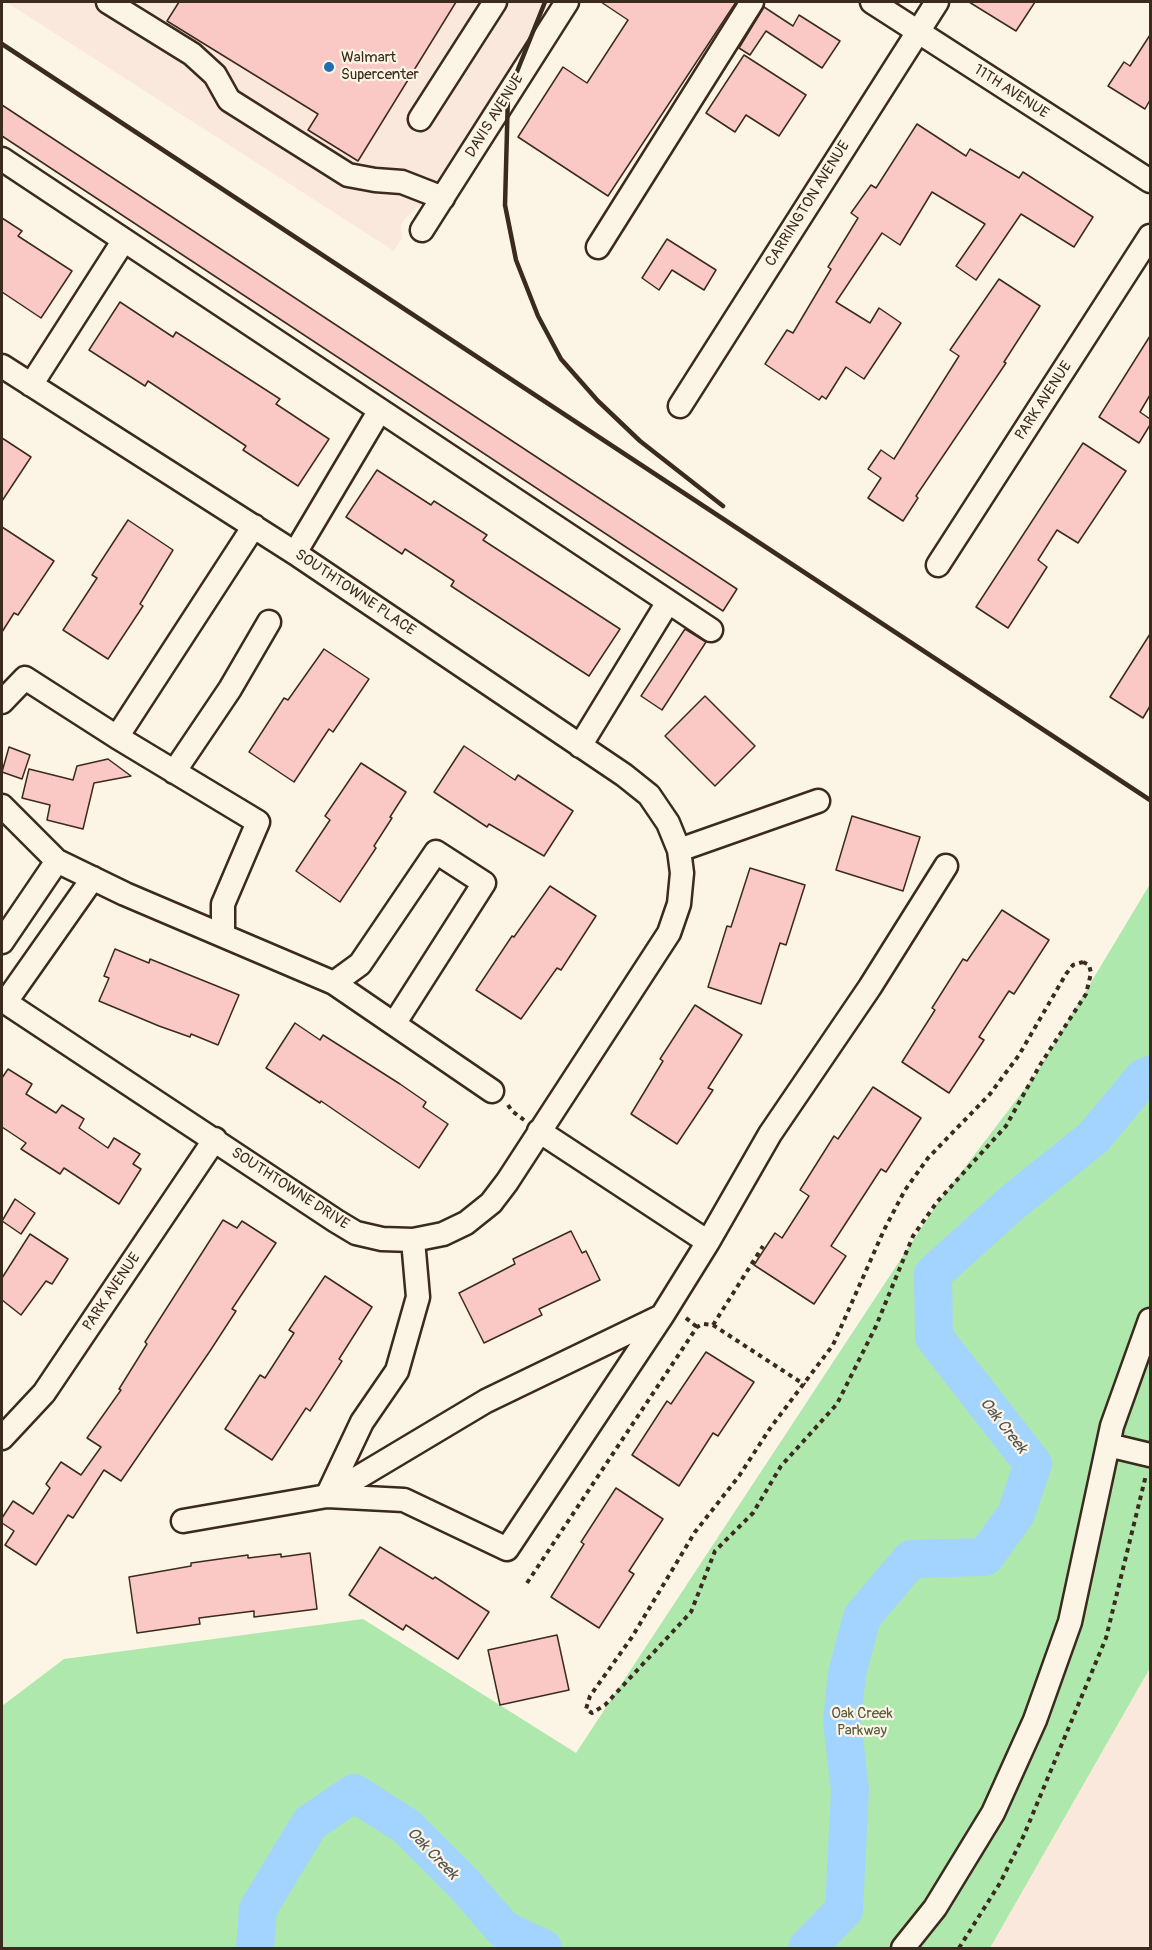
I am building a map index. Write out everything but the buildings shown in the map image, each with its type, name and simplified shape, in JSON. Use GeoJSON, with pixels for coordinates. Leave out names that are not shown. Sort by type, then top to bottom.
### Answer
{"type":"FeatureCollection","features":[{"type":"Feature","properties":{"kind":"street"},"geometry":{"type":"LineString","coordinates":[[108,2],[192,54],[215,75],[229,100],[348,175],[402,182],[443,198]]}},
{"type":"Feature","properties":{"kind":"street"},"geometry":{"type":"LineString","coordinates":[[420,119],[495,2]]}},
{"type":"Feature","properties":{"kind":"street","name":"DAVIS AVENUE"},"geometry":{"type":"LineString","coordinates":[[422,230],[567,2]]}},
{"type":"Feature","properties":{"kind":"street"},"geometry":{"type":"LineString","coordinates":[[598,247],[752,2]]}},
{"type":"Feature","properties":{"kind":"street","name":"11TH AVENUE"},"geometry":{"type":"LineString","coordinates":[[872,2],[1150,181]]}},
{"type":"Feature","properties":{"kind":"street","name":"CARRINGTON AVENUE"},"geometry":{"type":"LineString","coordinates":[[680,406],[937,2]]}},
{"type":"Feature","properties":{"kind":"street"},"geometry":{"type":"LineString","coordinates":[[2,159],[711,630]]}},
{"type":"Feature","properties":{"kind":"street","name":"PARK AVENUE"},"geometry":{"type":"LineString","coordinates":[[938,565],[1150,236]]}},
{"type":"Feature","properties":{"kind":"street"},"geometry":{"type":"LineString","coordinates":[[31,385],[124,240]]}},
{"type":"Feature","properties":{"kind":"street","name":"SOUTHTOWNE PLACE"},"geometry":{"type":"LineString","coordinates":[[2,366],[295,553],[649,795],[668,823],[679,850]]}},
{"type":"Feature","properties":{"kind":"street"},"geometry":{"type":"LineString","coordinates":[[295,553],[380,410]]}},
{"type":"Feature","properties":{"kind":"street"},"geometry":{"type":"LineString","coordinates":[[117,737],[254,526]]}},
{"type":"Feature","properties":{"kind":"street"},"geometry":{"type":"LineString","coordinates":[[580,746],[668,602]]}},
{"type":"Feature","properties":{"kind":"street"},"geometry":{"type":"LineString","coordinates":[[174,772],[230,689],[268,622]]}},
{"type":"Feature","properties":{"kind":"street"},"geometry":{"type":"LineString","coordinates":[[2,702],[25,678],[117,737],[258,822],[222,904],[223,935]]}},
{"type":"Feature","properties":{"kind":"street"},"geometry":{"type":"LineString","coordinates":[[679,850],[818,801]]}},
{"type":"Feature","properties":{"kind":"street"},"geometry":{"type":"LineString","coordinates":[[2,806],[57,861],[286,964],[334,983],[492,1091]]}},
{"type":"Feature","properties":{"kind":"street","name":"SOUTHTOWNE DRIVE"},"geometry":{"type":"LineString","coordinates":[[3,1002],[356,1233],[382,1239],[413,1240],[443,1234],[466,1223],[490,1203],[669,933],[679,904],[682,873],[679,850]]}},
{"type":"Feature","properties":{"kind":"street"},"geometry":{"type":"LineString","coordinates":[[334,983],[360,964],[436,852],[483,884],[393,1024]]}},
{"type":"Feature","properties":{"kind":"street"},"geometry":{"type":"LineString","coordinates":[[2,942],[57,861]]}},
{"type":"Feature","properties":{"kind":"street"},"geometry":{"type":"LineString","coordinates":[[183,1521],[327,1496],[404,1500],[507,1549],[662,1316],[770,1134],[870,987],[946,866]]}},
{"type":"Feature","properties":{"kind":"street"},"geometry":{"type":"LineString","coordinates":[[3,1002],[93,878]]}},
{"type":"Feature","properties":{"kind":"street"},"geometry":{"type":"LineString","coordinates":[[539,1131],[708,1242]]}},
{"type":"Feature","properties":{"kind":"street","name":"PARK AVENUE"},"geometry":{"type":"LineString","coordinates":[[2,1438],[44,1393],[215,1139]]}},
{"type":"Feature","properties":{"kind":"street"},"geometry":{"type":"LineString","coordinates":[[327,1496],[362,1422],[397,1371],[418,1297],[413,1240]]}},
{"type":"Feature","properties":{"kind":"street"},"geometry":{"type":"LineString","coordinates":[[327,1496],[486,1401],[662,1316]]}},
{"type":"Feature","properties":{"kind":"street"},"geometry":{"type":"LineString","coordinates":[[903,1948],[935,1908],[993,1813],[1035,1720],[1070,1622],[1112,1426],[1150,1320]]}},
{"type":"Feature","properties":{"kind":"street"},"geometry":{"type":"LineString","coordinates":[[1108,1445],[1149,1462]]}},
{"type":"Feature","properties":{"kind":"path"},"geometry":{"type":"LineString","coordinates":[[1083,962],[1089,965],[1091,973],[1086,994],[1040,1065],[1006,1126],[937,1202],[914,1236],[876,1326],[837,1404],[781,1466],[753,1513],[715,1551],[691,1612],[604,1705],[592,1713],[586,1709],[590,1696],[632,1637],[695,1532],[740,1476],[771,1427],[805,1385],[833,1345],[884,1230],[906,1190],[928,1158],[990,1094],[1019,1054],[1066,974],[1074,965],[1083,962]]}},
{"type":"Feature","properties":{"kind":"path"},"geometry":{"type":"LineString","coordinates":[[492,1091],[506,1101],[512,1111],[539,1131]]}},
{"type":"Feature","properties":{"kind":"path"},"geometry":{"type":"LineString","coordinates":[[713,1325],[763,1246]]}},
{"type":"Feature","properties":{"kind":"path"},"geometry":{"type":"LineString","coordinates":[[527,1583],[697,1327],[703,1324],[713,1325],[805,1385]]}},
{"type":"Feature","properties":{"kind":"path"},"geometry":{"type":"LineString","coordinates":[[959,1948],[1000,1883],[1024,1835],[1106,1638],[1149,1462]]}},
{"type":"Feature","properties":{"kind":"shaded area"},"geometry":{"type":"Polygon","coordinates":[[[6,2],[550,2],[434,187],[422,203],[404,220],[401,225],[402,238],[394,251],[6,2]]]}},
{"type":"Feature","properties":{"kind":"shaded area"},"geometry":{"type":"Polygon","coordinates":[[[1150,1668],[1150,1948],[990,1948],[1150,1668]]]}},
{"type":"Feature","properties":{"kind":"green space","name":"Oak Creek Parkway"},"geometry":{"type":"Polygon","coordinates":[[[1150,884],[1150,1668],[990,1948],[2,1948],[2,1706],[64,1659],[363,1619],[576,1753],[937,1204],[1036,1074],[1150,884]]]}},
{"type":"Feature","properties":{"kind":"waterway","name":"Oak Creek"},"geometry":{"type":"LineString","coordinates":[[807,1948],[844,1910],[850,1790],[842,1721],[847,1674],[862,1617],[911,1559],[985,1557],[1016,1514],[1033,1464],[934,1337],[933,1274],[1013,1202],[1094,1137],[1144,1077],[1150,1075]]}},
{"type":"Feature","properties":{"kind":"waterway","name":"Oak Creek"},"geometry":{"type":"LineString","coordinates":[[255,1948],[258,1909],[310,1823],[354,1793],[406,1826],[464,1884],[504,1930],[543,1948]]}},
{"type":"Feature","properties":{"kind":"railway"},"geometry":{"type":"LineString","coordinates":[[545,2],[508,94],[505,205],[516,260],[538,316],[561,359],[598,401],[640,441],[723,506]]}},
{"type":"Feature","properties":{"kind":"railway"},"geometry":{"type":"LineString","coordinates":[[2,44],[1150,800]]}},
{"type":"Feature","properties":{"kind":"place","name":"Walmart Supercenter"},"geometry":{"type":"Point","coordinates":[329,67]}}]}
